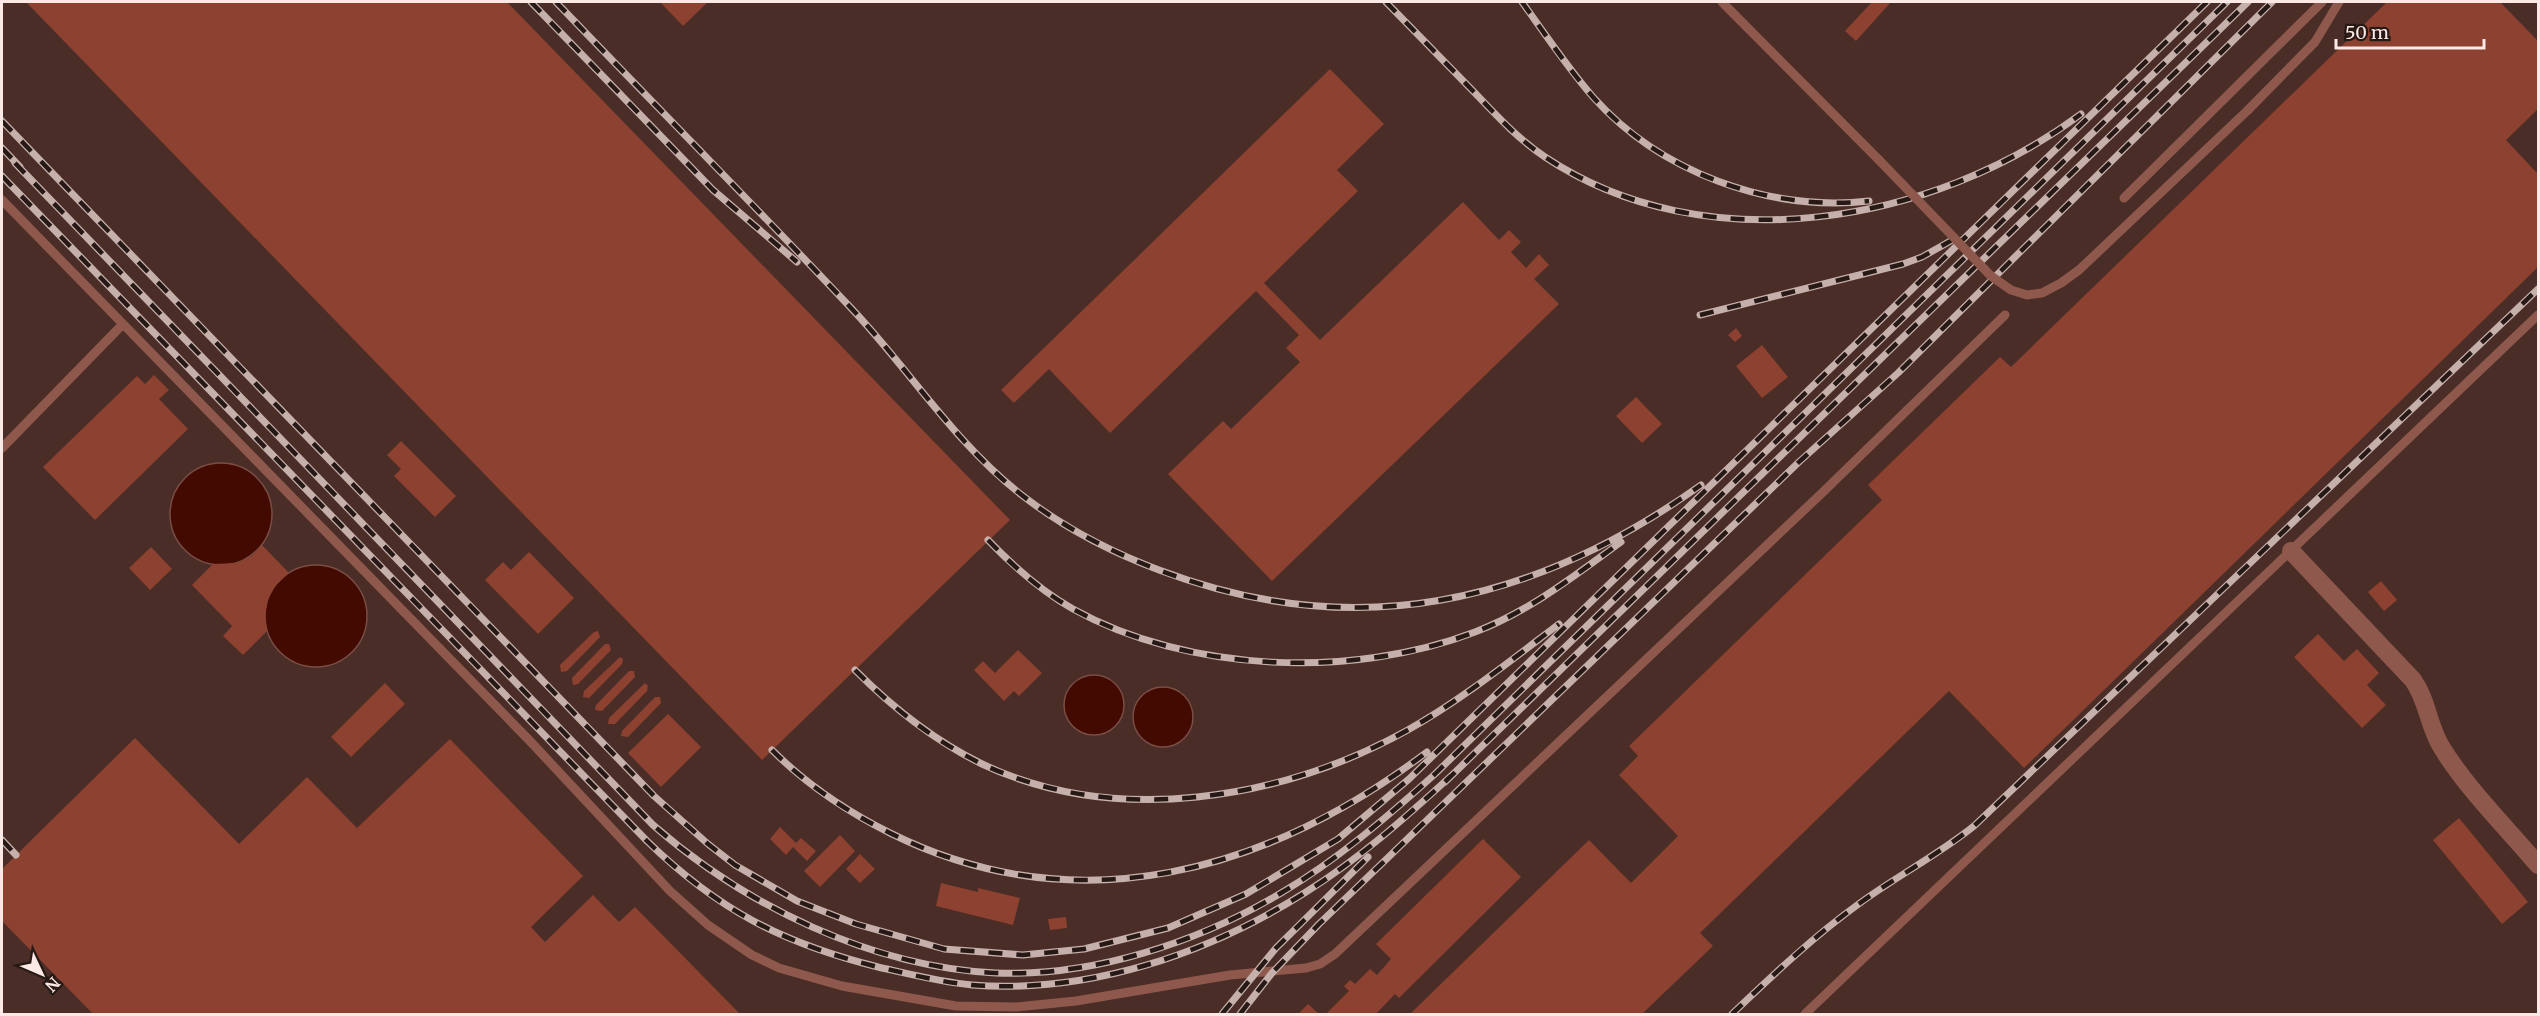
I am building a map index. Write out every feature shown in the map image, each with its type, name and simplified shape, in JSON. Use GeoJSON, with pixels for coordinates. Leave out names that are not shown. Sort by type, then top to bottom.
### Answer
{"type":"FeatureCollection","features":[{"type":"Feature","properties":{"kind":"street"},"geometry":{"type":"LineString","coordinates":[[2291,551],[2413,680],[2422,693],[2440,744],[2453,766],[2538,865]]}},
{"type":"Feature","properties":{"kind":"lane"},"geometry":{"type":"LineString","coordinates":[[1722,2],[1996,281],[2011,290],[2027,295],[2042,293],[2079,270],[2248,110],[2315,42],[2339,2]]}},
{"type":"Feature","properties":{"kind":"lane"},"geometry":{"type":"LineString","coordinates":[[2124,198],[2322,2]]}},
{"type":"Feature","properties":{"kind":"lane"},"geometry":{"type":"LineString","coordinates":[[2,200],[530,741],[670,891],[708,925],[752,955],[805,976],[920,1001],[956,1006],[1016,1007],[1076,1001],[1230,975],[1306,968],[1320,964],[1335,954],[1822,493],[2005,315]]}},
{"type":"Feature","properties":{"kind":"lane"},"geometry":{"type":"LineString","coordinates":[[1805,1014],[2538,315]]}},
{"type":"Feature","properties":{"kind":"lane"},"geometry":{"type":"LineString","coordinates":[[2,448],[123,324]]}},
{"type":"Feature","properties":{"kind":"shaded area"},"geometry":{"type":"Polygon","coordinates":[[[221,463],[240,467],[257,478],[268,495],[272,514],[268,533],[257,550],[240,561],[221,565],[202,561],[185,550],[174,533],[170,514],[174,495],[185,478],[202,467],[221,463]]]}},
{"type":"Feature","properties":{"kind":"shaded area"},"geometry":{"type":"Polygon","coordinates":[[[316,565],[335,569],[352,580],[363,597],[367,616],[363,635],[352,652],[335,663],[316,667],[297,663],[280,652],[269,635],[265,616],[269,597],[280,580],[297,569],[316,565]]]}},
{"type":"Feature","properties":{"kind":"shaded area"},"geometry":{"type":"Polygon","coordinates":[[[1094,675],[1111,680],[1119,688],[1124,705],[1119,722],[1111,730],[1094,735],[1077,730],[1069,722],[1064,705],[1069,688],[1077,680],[1094,675]]]}},
{"type":"Feature","properties":{"kind":"shaded area"},"geometry":{"type":"Polygon","coordinates":[[[1163,687],[1175,689],[1188,700],[1193,717],[1191,729],[1180,742],[1163,747],[1151,745],[1138,734],[1133,717],[1135,705],[1146,692],[1163,687]]]}},
{"type":"Feature","properties":{"kind":"building"},"geometry":{"type":"Polygon","coordinates":[[[26,2],[507,2],[1010,520],[762,760],[26,2]]]}},
{"type":"Feature","properties":{"kind":"building"},"geometry":{"type":"Polygon","coordinates":[[[660,2],[708,2],[683,26],[660,2]]]}},
{"type":"Feature","properties":{"kind":"building"},"geometry":{"type":"Polygon","coordinates":[[[1872,2],[1891,2],[1856,41],[1845,31],[1872,2]]]}},
{"type":"Feature","properties":{"kind":"building"},"geometry":{"type":"Polygon","coordinates":[[[2387,2],[2500,2],[2538,41],[2538,109],[2506,140],[2538,174],[2538,267],[2024,768],[1949,691],[1700,933],[1713,946],[1642,1014],[1410,1014],[1589,840],[1631,883],[1678,836],[1619,775],[1638,756],[1629,746],[1882,500],[1868,485],[2000,357],[2011,367],[2387,2]]]}},
{"type":"Feature","properties":{"kind":"building"},"geometry":{"type":"Polygon","coordinates":[[[1330,69],[1384,124],[1337,170],[1358,191],[1264,283],[1320,340],[1463,202],[1499,240],[1509,230],[1521,242],[1511,252],[1526,268],[1539,254],[1549,265],[1534,279],[1559,304],[1272,581],[1168,474],[1223,421],[1231,429],[1300,362],[1286,348],[1299,335],[1256,291],[1110,433],[1049,369],[1014,403],[1001,390],[1330,69]]]}},
{"type":"Feature","properties":{"kind":"building"},"geometry":{"type":"Polygon","coordinates":[[[1736,328],[1742,336],[1735,342],[1728,335],[1736,328]]]}},
{"type":"Feature","properties":{"kind":"building"},"geometry":{"type":"Polygon","coordinates":[[[1762,345],[1788,377],[1762,398],[1736,366],[1762,345]]]}},
{"type":"Feature","properties":{"kind":"building"},"geometry":{"type":"Polygon","coordinates":[[[154,375],[169,390],[159,399],[188,429],[95,520],[43,467],[137,376],[145,384],[154,375]]]}},
{"type":"Feature","properties":{"kind":"building"},"geometry":{"type":"Polygon","coordinates":[[[1636,397],[1662,424],[1642,443],[1616,416],[1636,397]]]}},
{"type":"Feature","properties":{"kind":"building"},"geometry":{"type":"Polygon","coordinates":[[[401,441],[456,496],[435,517],[394,476],[401,469],[387,455],[401,441]]]}},
{"type":"Feature","properties":{"kind":"building"},"geometry":{"type":"Polygon","coordinates":[[[262,545],[289,573],[276,585],[268,599],[265,615],[267,631],[243,655],[223,636],[232,626],[192,585],[213,564],[237,563],[252,556],[262,545]]]}},
{"type":"Feature","properties":{"kind":"building"},"geometry":{"type":"Polygon","coordinates":[[[151,547],[172,569],[150,590],[129,568],[151,547]]]}},
{"type":"Feature","properties":{"kind":"building"},"geometry":{"type":"Polygon","coordinates":[[[529,552],[574,598],[538,634],[485,580],[503,562],[511,570],[529,552]]]}},
{"type":"Feature","properties":{"kind":"building"},"geometry":{"type":"Polygon","coordinates":[[[2381,581],[2397,600],[2384,611],[2368,592],[2381,581]]]}},
{"type":"Feature","properties":{"kind":"building"},"geometry":{"type":"Polygon","coordinates":[[[598,631],[600,637],[567,671],[561,672],[560,665],[594,632],[598,631]]]}},
{"type":"Feature","properties":{"kind":"building"},"geometry":{"type":"Polygon","coordinates":[[[2318,634],[2344,661],[2357,649],[2379,673],[2367,685],[2386,705],[2362,728],[2294,657],[2318,634]]]}},
{"type":"Feature","properties":{"kind":"building"},"geometry":{"type":"Polygon","coordinates":[[[605,644],[609,644],[611,650],[578,684],[573,685],[572,678],[605,644]]]}},
{"type":"Feature","properties":{"kind":"building"},"geometry":{"type":"Polygon","coordinates":[[[1018,650],[1042,673],[1019,696],[1014,691],[1004,701],[974,670],[983,661],[995,673],[1018,650]]]}},
{"type":"Feature","properties":{"kind":"building"},"geometry":{"type":"Polygon","coordinates":[[[620,657],[623,659],[622,664],[589,698],[583,697],[584,691],[620,657]]]}},
{"type":"Feature","properties":{"kind":"building"},"geometry":{"type":"Polygon","coordinates":[[[629,671],[634,671],[635,677],[602,711],[595,710],[596,705],[629,671]]]}},
{"type":"Feature","properties":{"kind":"building"},"geometry":{"type":"Polygon","coordinates":[[[385,683],[405,704],[351,757],[331,737],[385,683]]]}},
{"type":"Feature","properties":{"kind":"building"},"geometry":{"type":"Polygon","coordinates":[[[645,683],[648,686],[647,691],[615,724],[608,724],[609,718],[645,683]]]}},
{"type":"Feature","properties":{"kind":"building"},"geometry":{"type":"Polygon","coordinates":[[[655,697],[660,697],[661,703],[628,737],[621,736],[622,731],[655,697]]]}},
{"type":"Feature","properties":{"kind":"building"},"geometry":{"type":"Polygon","coordinates":[[[668,714],[701,747],[661,787],[628,753],[668,714]]]}},
{"type":"Feature","properties":{"kind":"building"},"geometry":{"type":"Polygon","coordinates":[[[135,738],[239,844],[307,777],[357,828],[450,739],[583,876],[531,927],[545,942],[593,895],[619,922],[635,907],[740,1014],[93,1014],[2,921],[2,869],[135,738]]]}},
{"type":"Feature","properties":{"kind":"building"},"geometry":{"type":"Polygon","coordinates":[[[2459,818],[2528,902],[2502,924],[2433,840],[2459,818]]]}},
{"type":"Feature","properties":{"kind":"building"},"geometry":{"type":"Polygon","coordinates":[[[780,827],[796,843],[801,838],[816,851],[807,861],[793,847],[786,855],[770,839],[780,827]]]}},
{"type":"Feature","properties":{"kind":"building"},"geometry":{"type":"Polygon","coordinates":[[[840,835],[855,851],[820,887],[804,871],[840,835]]]}},
{"type":"Feature","properties":{"kind":"building"},"geometry":{"type":"Polygon","coordinates":[[[1483,839],[1521,877],[1399,998],[1395,994],[1376,1014],[1326,1014],[1349,991],[1344,986],[1350,980],[1355,984],[1370,969],[1377,975],[1391,959],[1376,944],[1483,839]]]}},
{"type":"Feature","properties":{"kind":"building"},"geometry":{"type":"Polygon","coordinates":[[[860,854],[875,869],[860,883],[846,869],[860,854]]]}},
{"type":"Feature","properties":{"kind":"building"},"geometry":{"type":"Polygon","coordinates":[[[941,883],[978,892],[978,888],[1020,898],[1013,925],[936,906],[941,883]]]}},
{"type":"Feature","properties":{"kind":"building"},"geometry":{"type":"Polygon","coordinates":[[[1066,917],[1067,928],[1050,930],[1048,919],[1066,917]]]}},
{"type":"Feature","properties":{"kind":"building"},"geometry":{"type":"Polygon","coordinates":[[[1308,1004],[1319,1014],[1298,1014],[1308,1004]]]}},
{"type":"Feature","properties":{"kind":"railway"},"geometry":{"type":"LineString","coordinates":[[531,2],[713,190],[797,262]]}},
{"type":"Feature","properties":{"kind":"railway"},"geometry":{"type":"LineString","coordinates":[[556,2],[851,308],[975,453],[1038,507],[1105,547],[1141,563],[1232,593],[1303,605],[1372,607],[1440,600],[1507,584],[1573,559],[1637,526],[1701,485]]}},
{"type":"Feature","properties":{"kind":"railway"},"geometry":{"type":"LineString","coordinates":[[1386,2],[1516,135],[1535,150],[1608,190],[1676,211],[1746,219],[1818,217],[1889,204],[1957,182],[2022,152],[2081,114]]}},
{"type":"Feature","properties":{"kind":"railway"},"geometry":{"type":"LineString","coordinates":[[1522,2],[1593,97],[1620,123],[1650,146],[1683,166],[1755,193],[1793,200],[1831,203],[1869,201]]}},
{"type":"Feature","properties":{"kind":"railway"},"geometry":{"type":"LineString","coordinates":[[2,121],[654,796],[708,844],[735,865],[797,901],[856,924],[944,949],[1023,955],[1084,949],[1168,928],[1246,894],[1338,839],[1409,779],[2207,2]]}},
{"type":"Feature","properties":{"kind":"railway"},"geometry":{"type":"LineString","coordinates":[[15,163],[653,825],[689,854],[769,906],[857,945],[903,959],[949,968],[996,973],[1033,973],[1070,969],[1144,953],[1216,927],[1302,880],[1380,822],[1435,774],[2227,2]]}},
{"type":"Feature","properties":{"kind":"railway"},"geometry":{"type":"LineString","coordinates":[[1445,782],[2248,2]]}},
{"type":"Feature","properties":{"kind":"railway"},"geometry":{"type":"LineString","coordinates":[[1240,1014],[1272,973],[1319,924],[1800,461],[1898,373],[2272,2]]}},
{"type":"Feature","properties":{"kind":"railway"},"geometry":{"type":"LineString","coordinates":[[2,148],[20,167]]}},
{"type":"Feature","properties":{"kind":"railway"},"geometry":{"type":"LineString","coordinates":[[2,176],[647,841],[673,865],[726,905],[781,935],[843,958],[960,984],[1016,986],[1060,983],[1103,976],[1188,951],[1268,914],[1345,866],[1451,776]]}},
{"type":"Feature","properties":{"kind":"railway"},"geometry":{"type":"LineString","coordinates":[[1700,315],[1903,264],[1922,257],[1954,239]]}},
{"type":"Feature","properties":{"kind":"railway"},"geometry":{"type":"LineString","coordinates":[[1732,1014],[1826,929],[1874,893],[1974,826],[2538,289]]}},
{"type":"Feature","properties":{"kind":"railway"},"geometry":{"type":"LineString","coordinates":[[988,540],[1018,569],[1050,594],[1073,609],[1119,630],[1167,646],[1219,657],[1271,662],[1324,662],[1377,657],[1427,647],[1475,632],[1533,603],[1621,542]]}},
{"type":"Feature","properties":{"kind":"railway"},"geometry":{"type":"LineString","coordinates":[[855,670],[899,710],[930,734],[982,764],[1034,783],[1087,795],[1142,799],[1197,797],[1252,788],[1305,774],[1357,755],[1406,731],[1446,707],[1559,624]]}},
{"type":"Feature","properties":{"kind":"railway"},"geometry":{"type":"LineString","coordinates":[[772,750],[813,786],[858,816],[890,833],[960,861],[1030,876],[1100,880],[1169,872],[1237,855],[1302,828],[1366,794],[1427,752]]}},
{"type":"Feature","properties":{"kind":"railway"},"geometry":{"type":"LineString","coordinates":[[2,840],[16,855]]}},
{"type":"Feature","properties":{"kind":"railway"},"geometry":{"type":"LineString","coordinates":[[1222,1014],[1276,948],[1368,857]]}}]}
